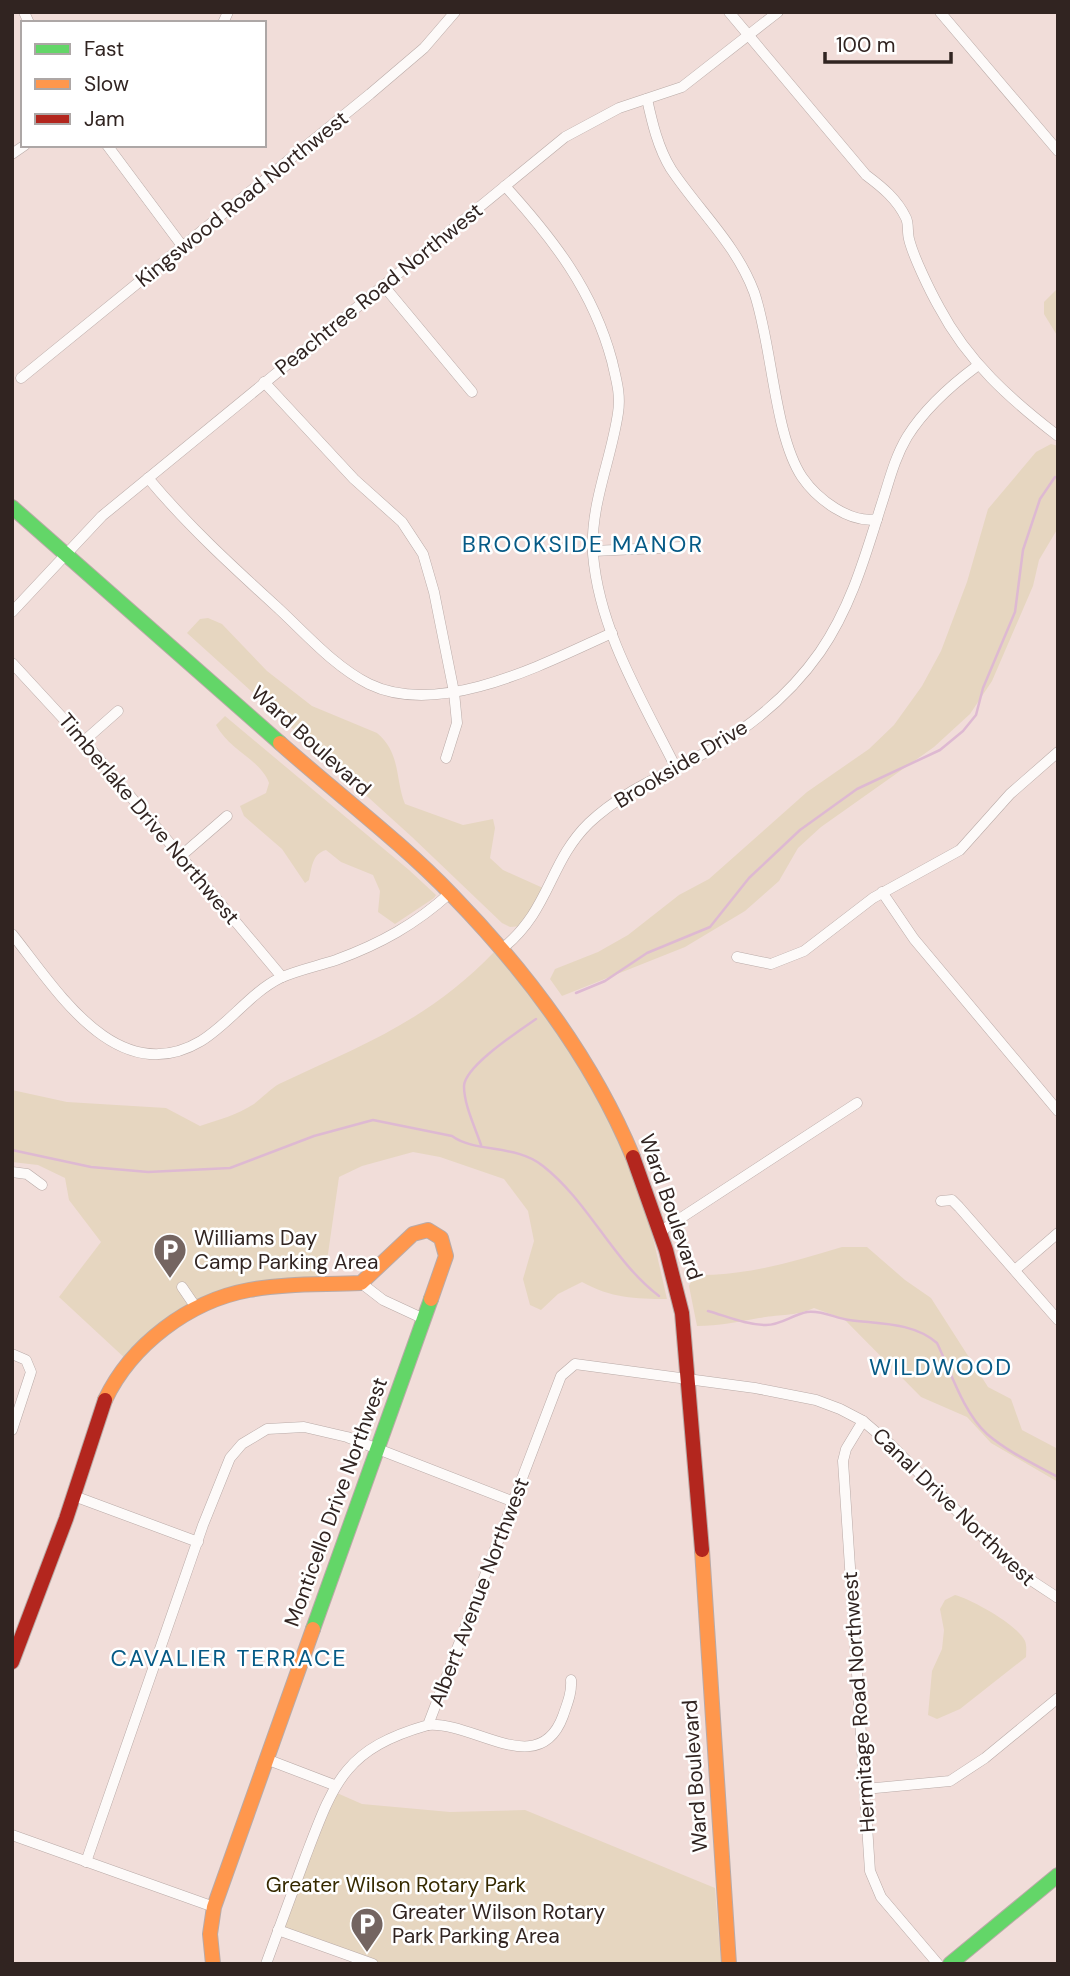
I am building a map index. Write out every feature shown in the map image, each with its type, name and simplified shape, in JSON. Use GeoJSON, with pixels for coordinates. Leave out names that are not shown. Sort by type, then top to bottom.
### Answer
{"type":"FeatureCollection","features":[{"type":"Feature","properties":{"kind":"main road","name":"Ward Boulevard"},"geometry":{"type":"LineString","coordinates":[[12,507],[450,892],[503,948],[564,1027],[594,1075],[628,1141],[662,1231],[682,1312],[729,1964]]}},
{"type":"Feature","properties":{"kind":"main road","name":"Monticello Drive Northwest"},"geometry":{"type":"LineString","coordinates":[[213,1964],[210,1934],[214,1907],[446,1256],[441,1238],[428,1230],[418,1231],[361,1283]]}},
{"type":"Feature","properties":{"kind":"main road"},"geometry":{"type":"LineString","coordinates":[[12,1662],[74,1496],[105,1400],[116,1380],[166,1328],[197,1309],[228,1295],[268,1285],[361,1283]]}},
{"type":"Feature","properties":{"kind":"main road"},"geometry":{"type":"LineString","coordinates":[[950,1964],[1058,1875]]}},
{"type":"Feature","properties":{"kind":"street","name":"Kingswood Road Northwest"},"geometry":{"type":"LineString","coordinates":[[21,378],[424,48],[443,30],[455,12]]}},
{"type":"Feature","properties":{"kind":"street"},"geometry":{"type":"LineString","coordinates":[[729,12],[866,175],[888,192],[899,207],[907,220],[909,240],[936,300],[977,366],[1058,436]]}},
{"type":"Feature","properties":{"kind":"street","name":"Peachtree Road Northwest"},"geometry":{"type":"LineString","coordinates":[[12,612],[102,516],[505,186],[589,122],[682,87],[778,12]]}},
{"type":"Feature","properties":{"kind":"street"},"geometry":{"type":"LineString","coordinates":[[940,12],[1058,151]]}},
{"type":"Feature","properties":{"kind":"street"},"geometry":{"type":"LineString","coordinates":[[646,99],[656,137],[670,168],[726,239],[751,285],[788,445],[801,475],[828,503],[862,521],[877,519]]}},
{"type":"Feature","properties":{"kind":"street"},"geometry":{"type":"LineString","coordinates":[[108,147],[183,247]]}},
{"type":"Feature","properties":{"kind":"street"},"geometry":{"type":"LineString","coordinates":[[505,186],[543,229],[579,279],[595,308],[619,390],[616,427],[597,496],[593,551],[612,633],[675,766]]}},
{"type":"Feature","properties":{"kind":"street"},"geometry":{"type":"LineString","coordinates":[[383,285],[471,392]]}},
{"type":"Feature","properties":{"kind":"street","name":"Brookside Drive"},"geometry":{"type":"LineString","coordinates":[[503,948],[530,923],[561,859],[588,825],[627,793],[739,732],[781,698],[806,670],[844,612],[893,466],[910,432],[935,400],[977,366]]}},
{"type":"Feature","properties":{"kind":"street"},"geometry":{"type":"LineString","coordinates":[[264,382],[412,536],[427,564],[454,692],[457,723],[446,758]]}},
{"type":"Feature","properties":{"kind":"street"},"geometry":{"type":"LineString","coordinates":[[148,478],[203,540],[348,670],[382,689],[416,693],[454,692],[491,684],[526,672],[612,633]]}},
{"type":"Feature","properties":{"kind":"street"},"geometry":{"type":"LineString","coordinates":[[593,551],[681,547]]}},
{"type":"Feature","properties":{"kind":"street","name":"Timberlake Drive Northwest"},"geometry":{"type":"LineString","coordinates":[[12,663],[84,741],[282,977]]}},
{"type":"Feature","properties":{"kind":"street"},"geometry":{"type":"LineString","coordinates":[[84,741],[118,711]]}},
{"type":"Feature","properties":{"kind":"street"},"geometry":{"type":"LineString","coordinates":[[737,957],[771,964],[795,957],[882,892],[960,850],[1010,794],[1058,752]]}},
{"type":"Feature","properties":{"kind":"street"},"geometry":{"type":"LineString","coordinates":[[182,855],[227,816]]}},
{"type":"Feature","properties":{"kind":"street"},"geometry":{"type":"LineString","coordinates":[[14,941],[79,1017],[96,1032],[129,1049],[148,1052],[174,1051],[193,1045],[216,1031],[265,987],[282,977],[335,961],[394,935],[416,922],[450,892]]}},
{"type":"Feature","properties":{"kind":"street"},"geometry":{"type":"LineString","coordinates":[[882,892],[914,939],[1058,1111]]}},
{"type":"Feature","properties":{"kind":"street"},"geometry":{"type":"LineString","coordinates":[[662,1231],[857,1102]]}},
{"type":"Feature","properties":{"kind":"street"},"geometry":{"type":"LineString","coordinates":[[12,1172],[27,1174],[42,1185]]}},
{"type":"Feature","properties":{"kind":"street"},"geometry":{"type":"LineString","coordinates":[[941,1201],[952,1200],[1058,1320]]}},
{"type":"Feature","properties":{"kind":"street"},"geometry":{"type":"LineString","coordinates":[[1015,1270],[1058,1234]]}},
{"type":"Feature","properties":{"kind":"street"},"geometry":{"type":"LineString","coordinates":[[361,1283],[390,1304],[424,1320]]}},
{"type":"Feature","properties":{"kind":"street"},"geometry":{"type":"LineString","coordinates":[[182,1287],[197,1309]]}},
{"type":"Feature","properties":{"kind":"street"},"geometry":{"type":"LineString","coordinates":[[12,1354],[26,1360],[31,1372],[12,1430]]}},
{"type":"Feature","properties":{"kind":"street","name":"Albert Avenue Northwest"},"geometry":{"type":"LineString","coordinates":[[266,1964],[334,1786],[371,1748],[404,1732],[428,1725],[561,1376],[566,1369],[575,1364],[587,1364],[688,1380]]}},
{"type":"Feature","properties":{"kind":"street","name":"Canal Drive Northwest"},"geometry":{"type":"LineString","coordinates":[[688,1380],[800,1396],[840,1409],[863,1422],[1017,1572],[1058,1598]]}},
{"type":"Feature","properties":{"kind":"street","name":"Hermitage Road Northwest"},"geometry":{"type":"LineString","coordinates":[[863,1422],[846,1449],[843,1461],[870,1871],[876,1889],[938,1964]]}},
{"type":"Feature","properties":{"kind":"street"},"geometry":{"type":"LineString","coordinates":[[86,1862],[230,1458],[257,1433],[276,1427],[304,1427],[347,1437],[377,1451],[514,1502]]}},
{"type":"Feature","properties":{"kind":"street"},"geometry":{"type":"LineString","coordinates":[[74,1496],[198,1542]]}},
{"type":"Feature","properties":{"kind":"street"},"geometry":{"type":"LineString","coordinates":[[428,1725],[445,1724],[516,1747],[533,1747],[556,1732],[572,1692],[571,1680]]}},
{"type":"Feature","properties":{"kind":"street"},"geometry":{"type":"LineString","coordinates":[[865,1788],[931,1785],[950,1781],[985,1758],[1058,1698]]}},
{"type":"Feature","properties":{"kind":"street"},"geometry":{"type":"LineString","coordinates":[[266,1759],[334,1786]]}},
{"type":"Feature","properties":{"kind":"street"},"geometry":{"type":"LineString","coordinates":[[12,1835],[214,1907]]}},
{"type":"Feature","properties":{"kind":"street"},"geometry":{"type":"LineString","coordinates":[[278,1930],[373,1964]]}},
{"type":"Feature","properties":{"kind":"green space"},"geometry":{"type":"Polygon","coordinates":[[[1058,288],[1058,337],[1044,314],[1044,302],[1058,288]]]}},
{"type":"Feature","properties":{"kind":"green space"},"geometry":{"type":"Polygon","coordinates":[[[1051,444],[1058,446],[1058,528],[1039,560],[1033,586],[992,681],[970,714],[934,747],[821,827],[798,848],[779,881],[745,911],[685,947],[562,996],[550,979],[555,969],[598,952],[628,935],[679,895],[709,879],[807,792],[869,749],[894,725],[922,686],[941,651],[967,582],[988,509],[1036,452],[1051,444]]]}},
{"type":"Feature","properties":{"kind":"green space"},"geometry":{"type":"Polygon","coordinates":[[[208,618],[222,624],[267,671],[312,706],[377,733],[385,741],[394,758],[405,804],[463,825],[493,819],[495,828],[490,858],[503,870],[543,888],[522,926],[510,927],[502,923],[412,837],[187,633],[200,619],[208,618]]]}},
{"type":"Feature","properties":{"kind":"green space"},"geometry":{"type":"Polygon","coordinates":[[[225,716],[409,870],[436,895],[434,898],[395,924],[378,912],[380,891],[373,875],[341,862],[326,850],[315,858],[309,880],[305,883],[282,849],[244,816],[240,806],[266,793],[269,783],[259,768],[222,734],[216,725],[225,716]]]}},
{"type":"Feature","properties":{"kind":"green space"},"geometry":{"type":"Polygon","coordinates":[[[495,951],[572,1056],[605,1112],[643,1202],[667,1299],[623,1296],[582,1282],[558,1294],[541,1310],[530,1305],[523,1279],[534,1241],[528,1211],[504,1179],[440,1157],[413,1152],[362,1166],[339,1177],[324,1282],[214,1296],[128,1361],[59,1297],[101,1242],[69,1200],[65,1178],[38,1165],[12,1162],[12,1090],[67,1102],[166,1108],[200,1126],[241,1111],[279,1084],[394,1029],[445,996],[495,951]]]}},
{"type":"Feature","properties":{"kind":"green space"},"geometry":{"type":"Polygon","coordinates":[[[842,1247],[867,1247],[905,1280],[931,1298],[988,1387],[1011,1399],[1022,1430],[1058,1449],[1058,1482],[991,1443],[967,1417],[921,1397],[844,1319],[814,1308],[793,1314],[697,1326],[689,1286],[694,1275],[751,1271],[842,1247]]]}},
{"type":"Feature","properties":{"kind":"green space"},"geometry":{"type":"Polygon","coordinates":[[[955,1595],[1004,1620],[1025,1641],[1026,1657],[960,1709],[937,1719],[928,1715],[932,1671],[942,1649],[944,1630],[940,1609],[945,1600],[955,1595]]]}},
{"type":"Feature","properties":{"kind":"green space","name":"Greater Wilson Rotary Park"},"geometry":{"type":"Polygon","coordinates":[[[337,1793],[362,1804],[450,1812],[525,1810],[715,1888],[721,1964],[378,1964],[278,1930],[337,1793]]]}},
{"type":"Feature","properties":{"kind":"waterway"},"geometry":{"type":"LineString","coordinates":[[576,993],[605,981],[647,953],[710,927],[749,878],[800,830],[857,789],[940,750],[963,731],[976,715],[983,688],[1015,612],[1023,550],[1040,499],[1055,477]]}},
{"type":"Feature","properties":{"kind":"waterway"},"geometry":{"type":"LineString","coordinates":[[481,1145],[466,1101],[464,1086],[467,1078],[483,1059],[536,1019]]}},
{"type":"Feature","properties":{"kind":"waterway"},"geometry":{"type":"LineString","coordinates":[[12,1150],[91,1167],[148,1172],[230,1168],[314,1136],[373,1120],[452,1136],[472,1145],[521,1154],[543,1166],[574,1196],[642,1282],[659,1296]]}},
{"type":"Feature","properties":{"kind":"waterway"},"geometry":{"type":"LineString","coordinates":[[708,1311],[759,1325],[777,1323],[807,1312],[818,1312],[849,1320],[895,1325],[928,1336],[937,1343],[964,1403],[987,1434],[1012,1452],[1058,1477]]}},
{"type":"Feature","properties":{"kind":"traffic: fast"},"geometry":{"type":"LineString","coordinates":[[12,507],[280,743]]}},
{"type":"Feature","properties":{"kind":"traffic: fast"},"geometry":{"type":"LineString","coordinates":[[313,1629],[431,1299]]}},
{"type":"Feature","properties":{"kind":"traffic: fast"},"geometry":{"type":"LineString","coordinates":[[950,1964],[1058,1875]]}},
{"type":"Feature","properties":{"kind":"traffic: slow"},"geometry":{"type":"LineString","coordinates":[[280,743],[432,875],[506,954],[555,1017],[577,1051],[598,1085],[633,1157]]}},
{"type":"Feature","properties":{"kind":"traffic: slow"},"geometry":{"type":"LineString","coordinates":[[105,1400],[130,1361],[164,1328],[184,1315],[205,1304],[249,1290],[291,1285],[361,1283],[413,1234],[428,1230],[441,1238],[446,1256],[431,1299]]}},
{"type":"Feature","properties":{"kind":"traffic: slow"},"geometry":{"type":"LineString","coordinates":[[702,1550],[729,1964]]}},
{"type":"Feature","properties":{"kind":"traffic: slow"},"geometry":{"type":"LineString","coordinates":[[213,1964],[210,1934],[214,1907],[313,1629]]}},
{"type":"Feature","properties":{"kind":"traffic: jam"},"geometry":{"type":"LineString","coordinates":[[633,1157],[666,1250],[682,1313],[702,1550]]}},
{"type":"Feature","properties":{"kind":"traffic: jam"},"geometry":{"type":"LineString","coordinates":[[12,1662],[66,1519],[105,1400]]}},
{"type":"Feature","properties":{"kind":"place","name":"Williams Day Camp Parking Area"},"geometry":{"type":"Point","coordinates":[170,1280]}},
{"type":"Feature","properties":{"kind":"place","name":"Greater Wilson Rotary Park Parking Area"},"geometry":{"type":"Point","coordinates":[367,1954]}},
{"type":"Feature","properties":{"kind":"district","name":"BROOKSIDE MANOR"},"geometry":{"type":"Point","coordinates":[583,544]}},
{"type":"Feature","properties":{"kind":"district","name":"WILDWOOD"},"geometry":{"type":"Point","coordinates":[941,1367]}},
{"type":"Feature","properties":{"kind":"district","name":"CAVALIER TERRACE"},"geometry":{"type":"Point","coordinates":[229,1658]}}]}
